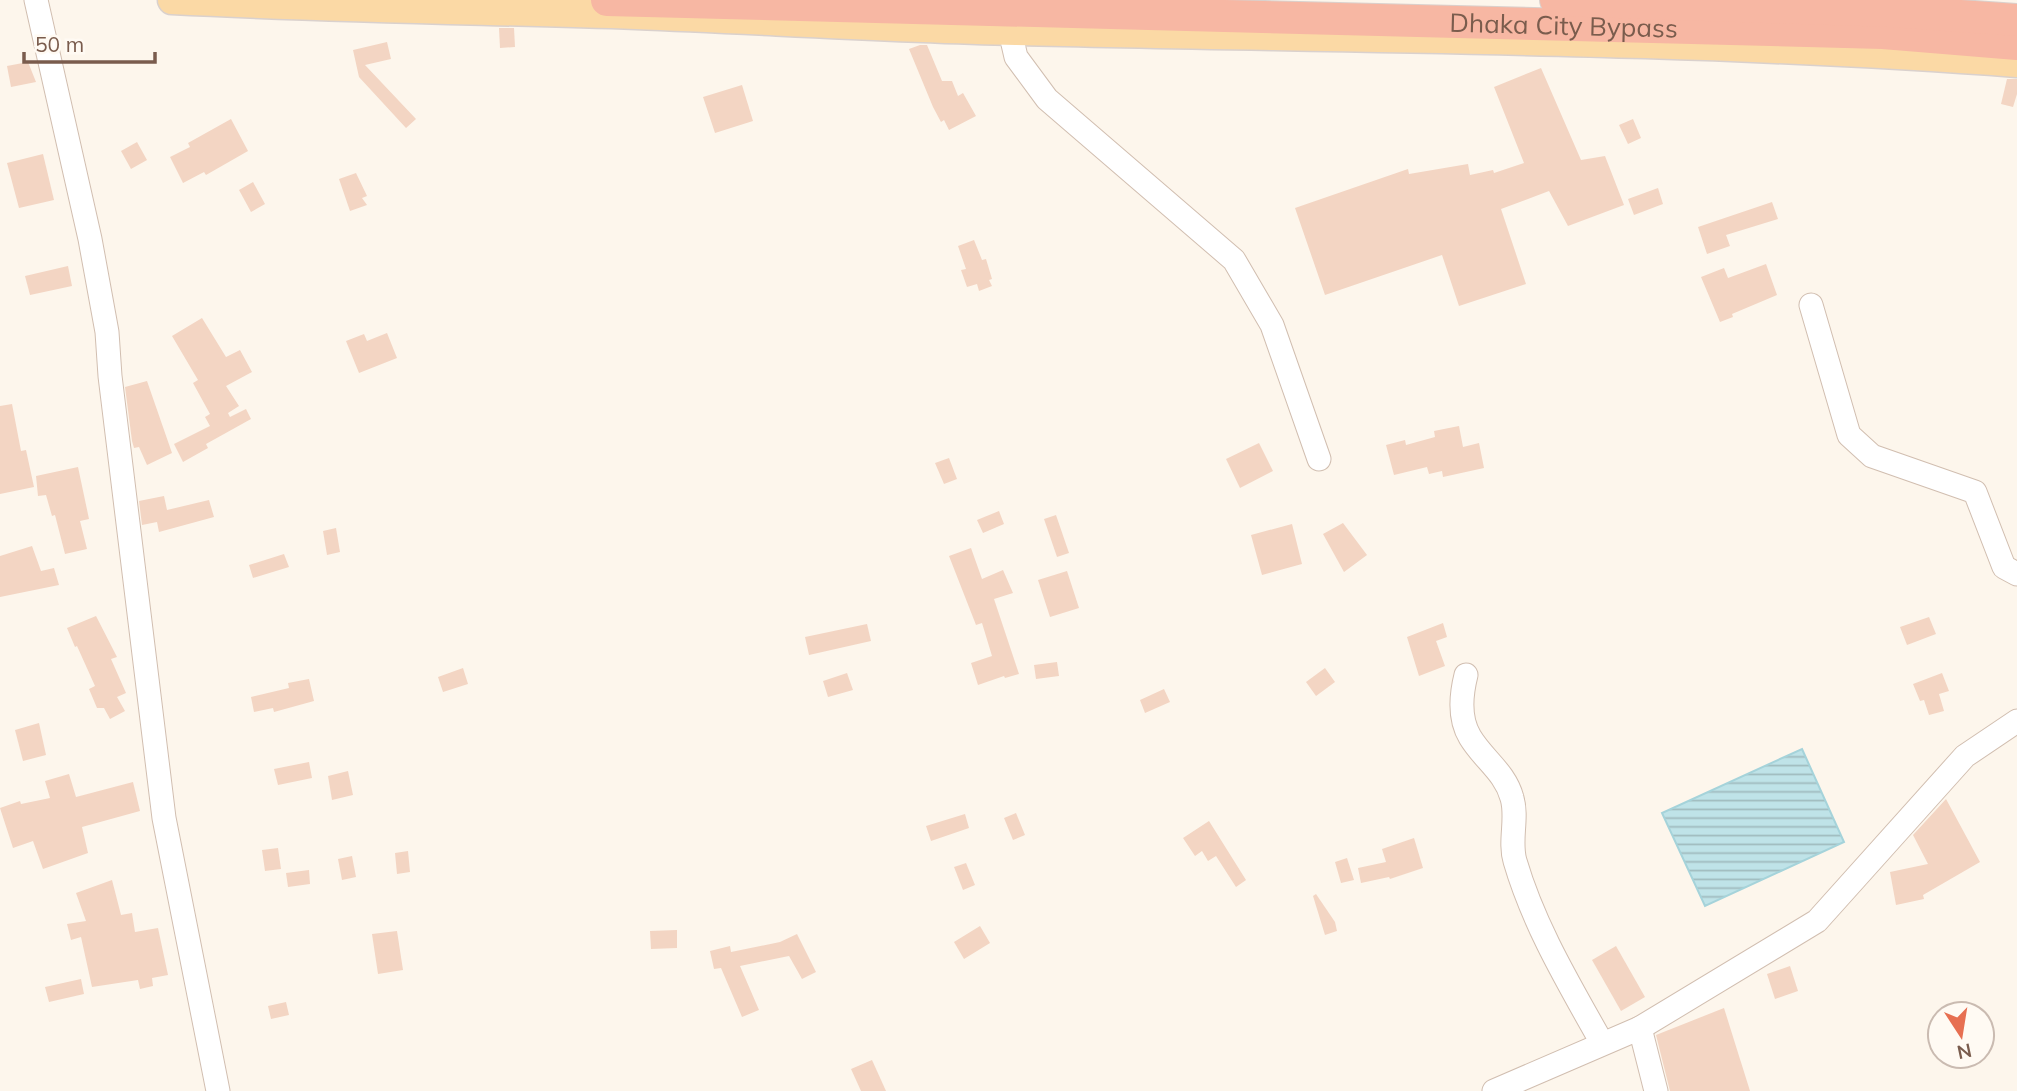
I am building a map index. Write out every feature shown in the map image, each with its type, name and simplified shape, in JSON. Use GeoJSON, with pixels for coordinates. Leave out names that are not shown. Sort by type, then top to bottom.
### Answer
{"type":"FeatureCollection","features":[{"type":"Feature","properties":{"kind":"highway","name":"Dhaka City Bypass"},"geometry":{"type":"LineString","coordinates":[[607,0],[1883,33],[2017,44]]}},
{"type":"Feature","properties":{"kind":"highway","name":"Dhaka City Bypass"},"geometry":{"type":"LineString","coordinates":[[1556,0],[1890,11],[2017,20]]}},
{"type":"Feature","properties":{"kind":"main road"},"geometry":{"type":"LineString","coordinates":[[172,0],[635,15],[1010,31],[1550,41],[1878,53],[2017,64]]}},
{"type":"Feature","properties":{"kind":"street"},"geometry":{"type":"LineString","coordinates":[[36,0],[90,239],[107,332],[110,376],[164,818],[218,1091]]}},
{"type":"Feature","properties":{"kind":"street"},"geometry":{"type":"LineString","coordinates":[[1010,31],[1016,57],[1047,99],[1234,260],[1272,325],[1319,459]]}},
{"type":"Feature","properties":{"kind":"street"},"geometry":{"type":"LineString","coordinates":[[1811,305],[1849,435],[1872,456],[1975,492],[2004,567],[2017,574]]}},
{"type":"Feature","properties":{"kind":"street"},"geometry":{"type":"LineString","coordinates":[[1466,675],[1460,699],[1469,736],[1502,775],[1512,798],[1515,818],[1514,858],[1546,943],[1602,1043]]}},
{"type":"Feature","properties":{"kind":"street"},"geometry":{"type":"LineString","coordinates":[[1494,1091],[1640,1028],[1817,921],[1965,756],[2017,721]]}},
{"type":"Feature","properties":{"kind":"street"},"geometry":{"type":"LineString","coordinates":[[1640,1028],[1656,1091]]}},
{"type":"Feature","properties":{"kind":"water"},"geometry":{"type":"Polygon","coordinates":[[[1802,749],[1844,842],[1705,906],[1662,813],[1802,749]]]}},
{"type":"Feature","properties":{"kind":"building"},"geometry":{"type":"Polygon","coordinates":[[[499,28],[514,28],[515,47],[500,48],[499,28]]]}},
{"type":"Feature","properties":{"kind":"building"},"geometry":{"type":"Polygon","coordinates":[[[387,42],[391,59],[365,65],[416,119],[406,128],[359,77],[353,50],[387,42]]]}},
{"type":"Feature","properties":{"kind":"building"},"geometry":{"type":"Polygon","coordinates":[[[927,45],[942,81],[952,81],[958,96],[963,93],[976,116],[949,130],[944,120],[941,122],[909,49],[927,45]]]}},
{"type":"Feature","properties":{"kind":"building"},"geometry":{"type":"Polygon","coordinates":[[[28,62],[36,82],[11,87],[7,66],[28,62]]]}},
{"type":"Feature","properties":{"kind":"building"},"geometry":{"type":"Polygon","coordinates":[[[1541,68],[1581,160],[1605,156],[1624,205],[1568,226],[1549,191],[1501,209],[1526,284],[1459,306],[1442,255],[1325,295],[1295,208],[1408,169],[1409,174],[1468,164],[1470,175],[1493,170],[1494,173],[1524,163],[1494,87],[1541,68]]]}},
{"type":"Feature","properties":{"kind":"building"},"geometry":{"type":"Polygon","coordinates":[[[2007,79],[2017,79],[2017,94],[2013,107],[2001,104],[2007,79]]]}},
{"type":"Feature","properties":{"kind":"building"},"geometry":{"type":"Polygon","coordinates":[[[742,85],[753,121],[715,133],[703,97],[742,85]]]}},
{"type":"Feature","properties":{"kind":"building"},"geometry":{"type":"Polygon","coordinates":[[[231,119],[248,151],[206,175],[204,172],[183,183],[170,157],[190,147],[188,143],[231,119]]]}},
{"type":"Feature","properties":{"kind":"building"},"geometry":{"type":"Polygon","coordinates":[[[1633,119],[1641,138],[1628,144],[1619,125],[1633,119]]]}},
{"type":"Feature","properties":{"kind":"building"},"geometry":{"type":"Polygon","coordinates":[[[137,142],[147,160],[131,169],[121,151],[137,142]]]}},
{"type":"Feature","properties":{"kind":"building"},"geometry":{"type":"Polygon","coordinates":[[[43,154],[54,200],[19,208],[7,163],[43,154]]]}},
{"type":"Feature","properties":{"kind":"building"},"geometry":{"type":"Polygon","coordinates":[[[356,173],[367,196],[362,198],[367,205],[350,211],[339,179],[356,173]]]}},
{"type":"Feature","properties":{"kind":"building"},"geometry":{"type":"Polygon","coordinates":[[[253,182],[265,204],[251,212],[239,190],[253,182]]]}},
{"type":"Feature","properties":{"kind":"building"},"geometry":{"type":"Polygon","coordinates":[[[1658,188],[1663,204],[1634,215],[1628,199],[1658,188]]]}},
{"type":"Feature","properties":{"kind":"building"},"geometry":{"type":"Polygon","coordinates":[[[1772,202],[1778,219],[1726,235],[1730,246],[1707,254],[1698,227],[1772,202]]]}},
{"type":"Feature","properties":{"kind":"building"},"geometry":{"type":"Polygon","coordinates":[[[974,240],[982,260],[986,259],[992,279],[989,280],[992,286],[979,291],[977,284],[967,287],[961,270],[966,269],[958,246],[974,240]]]}},
{"type":"Feature","properties":{"kind":"building"},"geometry":{"type":"Polygon","coordinates":[[[1766,264],[1777,295],[1720,322],[1701,277],[1724,268],[1728,278],[1766,264]]]}},
{"type":"Feature","properties":{"kind":"building"},"geometry":{"type":"Polygon","coordinates":[[[68,266],[72,286],[30,295],[25,276],[68,266]]]}},
{"type":"Feature","properties":{"kind":"building"},"geometry":{"type":"Polygon","coordinates":[[[202,318],[226,357],[240,350],[252,372],[226,386],[239,406],[228,413],[230,417],[246,409],[251,419],[206,444],[208,448],[183,462],[174,444],[210,426],[205,417],[210,414],[193,383],[198,380],[172,336],[202,318]]]}},
{"type":"Feature","properties":{"kind":"building"},"geometry":{"type":"Polygon","coordinates":[[[387,333],[397,358],[359,373],[346,341],[364,334],[367,341],[387,333]]]}},
{"type":"Feature","properties":{"kind":"building"},"geometry":{"type":"Polygon","coordinates":[[[147,381],[172,453],[147,465],[139,447],[134,448],[132,441],[125,387],[147,381]]]}},
{"type":"Feature","properties":{"kind":"building"},"geometry":{"type":"Polygon","coordinates":[[[12,404],[21,451],[26,450],[34,487],[0,494],[0,406],[12,404]]]}},
{"type":"Feature","properties":{"kind":"building"},"geometry":{"type":"Polygon","coordinates":[[[1459,426],[1463,447],[1479,443],[1484,468],[1443,477],[1442,471],[1429,474],[1427,467],[1394,475],[1386,445],[1405,440],[1406,445],[1435,437],[1434,431],[1459,426]]]}},
{"type":"Feature","properties":{"kind":"building"},"geometry":{"type":"Polygon","coordinates":[[[1259,443],[1273,471],[1240,488],[1226,459],[1259,443]]]}},
{"type":"Feature","properties":{"kind":"building"},"geometry":{"type":"Polygon","coordinates":[[[949,458],[957,479],[944,484],[935,463],[949,458]]]}},
{"type":"Feature","properties":{"kind":"building"},"geometry":{"type":"Polygon","coordinates":[[[78,467],[89,519],[80,521],[87,549],[65,554],[55,515],[52,516],[46,495],[38,496],[36,476],[78,467]]]}},
{"type":"Feature","properties":{"kind":"building"},"geometry":{"type":"Polygon","coordinates":[[[164,496],[167,510],[209,500],[214,517],[159,532],[157,522],[142,525],[139,501],[164,496]]]}},
{"type":"Feature","properties":{"kind":"building"},"geometry":{"type":"Polygon","coordinates":[[[999,511],[1004,524],[983,533],[977,520],[999,511]]]}},
{"type":"Feature","properties":{"kind":"building"},"geometry":{"type":"Polygon","coordinates":[[[1056,515],[1069,553],[1057,557],[1044,519],[1056,515]]]}},
{"type":"Feature","properties":{"kind":"building"},"geometry":{"type":"Polygon","coordinates":[[[1343,523],[1367,555],[1344,572],[1323,534],[1343,523]]]}},
{"type":"Feature","properties":{"kind":"building"},"geometry":{"type":"Polygon","coordinates":[[[1292,524],[1302,564],[1262,575],[1251,535],[1292,524]]]}},
{"type":"Feature","properties":{"kind":"building"},"geometry":{"type":"Polygon","coordinates":[[[336,528],[340,552],[327,555],[323,531],[336,528]]]}},
{"type":"Feature","properties":{"kind":"building"},"geometry":{"type":"Polygon","coordinates":[[[32,546],[41,571],[54,568],[59,585],[0,597],[0,556],[32,546]]]}},
{"type":"Feature","properties":{"kind":"building"},"geometry":{"type":"Polygon","coordinates":[[[971,548],[982,579],[1003,570],[1013,593],[994,599],[1019,674],[978,685],[971,663],[992,656],[982,623],[976,625],[949,556],[971,548]]]}},
{"type":"Feature","properties":{"kind":"building"},"geometry":{"type":"Polygon","coordinates":[[[284,554],[289,567],[253,578],[249,565],[284,554]]]}},
{"type":"Feature","properties":{"kind":"building"},"geometry":{"type":"Polygon","coordinates":[[[1067,571],[1079,608],[1050,617],[1038,580],[1067,571]]]}},
{"type":"Feature","properties":{"kind":"building"},"geometry":{"type":"Polygon","coordinates":[[[96,616],[117,657],[111,659],[126,693],[117,697],[125,711],[110,719],[104,708],[97,708],[89,689],[95,686],[67,628],[96,616]]]}},
{"type":"Feature","properties":{"kind":"building"},"geometry":{"type":"Polygon","coordinates":[[[1929,617],[1936,634],[1907,645],[1900,627],[1929,617]]]}},
{"type":"Feature","properties":{"kind":"building"},"geometry":{"type":"Polygon","coordinates":[[[1443,623],[1447,637],[1436,641],[1445,666],[1419,676],[1407,637],[1443,623]]]}},
{"type":"Feature","properties":{"kind":"building"},"geometry":{"type":"Polygon","coordinates":[[[867,624],[871,641],[809,655],[805,637],[867,624]]]}},
{"type":"Feature","properties":{"kind":"building"},"geometry":{"type":"Polygon","coordinates":[[[1057,662],[1059,676],[1036,679],[1034,665],[1057,662]]]}},
{"type":"Feature","properties":{"kind":"building"},"geometry":{"type":"Polygon","coordinates":[[[463,668],[468,684],[443,692],[438,677],[463,668]]]}},
{"type":"Feature","properties":{"kind":"building"},"geometry":{"type":"Polygon","coordinates":[[[1325,668],[1335,682],[1316,696],[1306,682],[1325,668]]]}},
{"type":"Feature","properties":{"kind":"building"},"geometry":{"type":"Polygon","coordinates":[[[847,673],[853,690],[828,697],[823,681],[847,673]]]}},
{"type":"Feature","properties":{"kind":"building"},"geometry":{"type":"Polygon","coordinates":[[[1942,673],[1949,691],[1939,694],[1944,711],[1929,715],[1924,700],[1920,701],[1913,684],[1942,673]]]}},
{"type":"Feature","properties":{"kind":"building"},"geometry":{"type":"Polygon","coordinates":[[[309,679],[314,701],[274,712],[273,708],[254,712],[251,697],[289,688],[288,683],[309,679]]]}},
{"type":"Feature","properties":{"kind":"building"},"geometry":{"type":"Polygon","coordinates":[[[1164,689],[1170,702],[1145,713],[1140,700],[1164,689]]]}},
{"type":"Feature","properties":{"kind":"building"},"geometry":{"type":"Polygon","coordinates":[[[39,723],[46,755],[23,761],[15,730],[39,723]]]}},
{"type":"Feature","properties":{"kind":"building"},"geometry":{"type":"Polygon","coordinates":[[[309,762],[312,778],[278,785],[274,769],[309,762]]]}},
{"type":"Feature","properties":{"kind":"building"},"geometry":{"type":"Polygon","coordinates":[[[348,771],[353,795],[332,800],[328,776],[348,771]]]}},
{"type":"Feature","properties":{"kind":"building"},"geometry":{"type":"Polygon","coordinates":[[[69,774],[76,797],[133,782],[140,811],[82,827],[88,853],[43,869],[33,841],[13,848],[0,808],[20,801],[21,804],[50,798],[45,781],[69,774]]]}},
{"type":"Feature","properties":{"kind":"building"},"geometry":{"type":"Polygon","coordinates":[[[1946,799],[1980,862],[1923,895],[1924,899],[1896,905],[1890,872],[1928,864],[1913,835],[1946,799]]]}},
{"type":"Feature","properties":{"kind":"building"},"geometry":{"type":"Polygon","coordinates":[[[1016,813],[1025,835],[1013,840],[1004,818],[1016,813]]]}},
{"type":"Feature","properties":{"kind":"building"},"geometry":{"type":"Polygon","coordinates":[[[965,814],[969,828],[931,841],[926,826],[965,814]]]}},
{"type":"Feature","properties":{"kind":"building"},"geometry":{"type":"Polygon","coordinates":[[[1209,821],[1246,880],[1236,887],[1216,856],[1208,861],[1202,851],[1195,856],[1183,838],[1209,821]]]}},
{"type":"Feature","properties":{"kind":"building"},"geometry":{"type":"Polygon","coordinates":[[[1414,838],[1423,868],[1390,879],[1389,877],[1361,883],[1358,868],[1386,862],[1382,849],[1414,838]]]}},
{"type":"Feature","properties":{"kind":"building"},"geometry":{"type":"Polygon","coordinates":[[[278,848],[281,869],[265,871],[262,850],[278,848]]]}},
{"type":"Feature","properties":{"kind":"building"},"geometry":{"type":"Polygon","coordinates":[[[408,851],[410,872],[397,874],[395,853],[408,851]]]}},
{"type":"Feature","properties":{"kind":"building"},"geometry":{"type":"Polygon","coordinates":[[[352,856],[356,877],[342,880],[338,859],[352,856]]]}},
{"type":"Feature","properties":{"kind":"building"},"geometry":{"type":"Polygon","coordinates":[[[1347,858],[1354,880],[1341,883],[1335,862],[1347,858]]]}},
{"type":"Feature","properties":{"kind":"building"},"geometry":{"type":"Polygon","coordinates":[[[966,863],[975,885],[963,890],[954,867],[966,863]]]}},
{"type":"Feature","properties":{"kind":"building"},"geometry":{"type":"Polygon","coordinates":[[[309,870],[310,884],[288,887],[286,873],[309,870]]]}},
{"type":"Feature","properties":{"kind":"building"},"geometry":{"type":"Polygon","coordinates":[[[112,880],[121,915],[132,913],[135,932],[158,928],[168,975],[152,978],[153,986],[140,989],[138,980],[92,987],[81,937],[71,940],[67,924],[86,921],[76,893],[112,880]]]}},
{"type":"Feature","properties":{"kind":"building"},"geometry":{"type":"Polygon","coordinates":[[[1316,894],[1335,922],[1337,931],[1325,935],[1313,896],[1316,894]]]}},
{"type":"Feature","properties":{"kind":"building"},"geometry":{"type":"Polygon","coordinates":[[[980,926],[990,943],[964,959],[954,942],[980,926]]]}},
{"type":"Feature","properties":{"kind":"building"},"geometry":{"type":"Polygon","coordinates":[[[677,930],[677,948],[651,949],[650,931],[677,930]]]}},
{"type":"Feature","properties":{"kind":"building"},"geometry":{"type":"Polygon","coordinates":[[[397,931],[403,970],[378,974],[372,934],[397,931]]]}},
{"type":"Feature","properties":{"kind":"building"},"geometry":{"type":"Polygon","coordinates":[[[797,934],[816,972],[802,979],[789,956],[740,966],[759,1010],[742,1017],[721,968],[714,969],[710,951],[730,946],[731,952],[780,942],[797,934]]]}},
{"type":"Feature","properties":{"kind":"building"},"geometry":{"type":"Polygon","coordinates":[[[1616,946],[1645,997],[1621,1011],[1592,960],[1616,946]]]}},
{"type":"Feature","properties":{"kind":"building"},"geometry":{"type":"Polygon","coordinates":[[[1790,966],[1798,991],[1775,999],[1767,974],[1790,966]]]}},
{"type":"Feature","properties":{"kind":"building"},"geometry":{"type":"Polygon","coordinates":[[[81,979],[84,994],[49,1002],[45,987],[81,979]]]}},
{"type":"Feature","properties":{"kind":"building"},"geometry":{"type":"Polygon","coordinates":[[[286,1002],[289,1015],[271,1019],[268,1006],[286,1002]]]}},
{"type":"Feature","properties":{"kind":"building"},"geometry":{"type":"Polygon","coordinates":[[[1724,1008],[1750,1091],[1670,1091],[1656,1035],[1724,1008]]]}},
{"type":"Feature","properties":{"kind":"building"},"geometry":{"type":"Polygon","coordinates":[[[872,1060],[886,1091],[861,1091],[851,1069],[872,1060]]]}}]}
